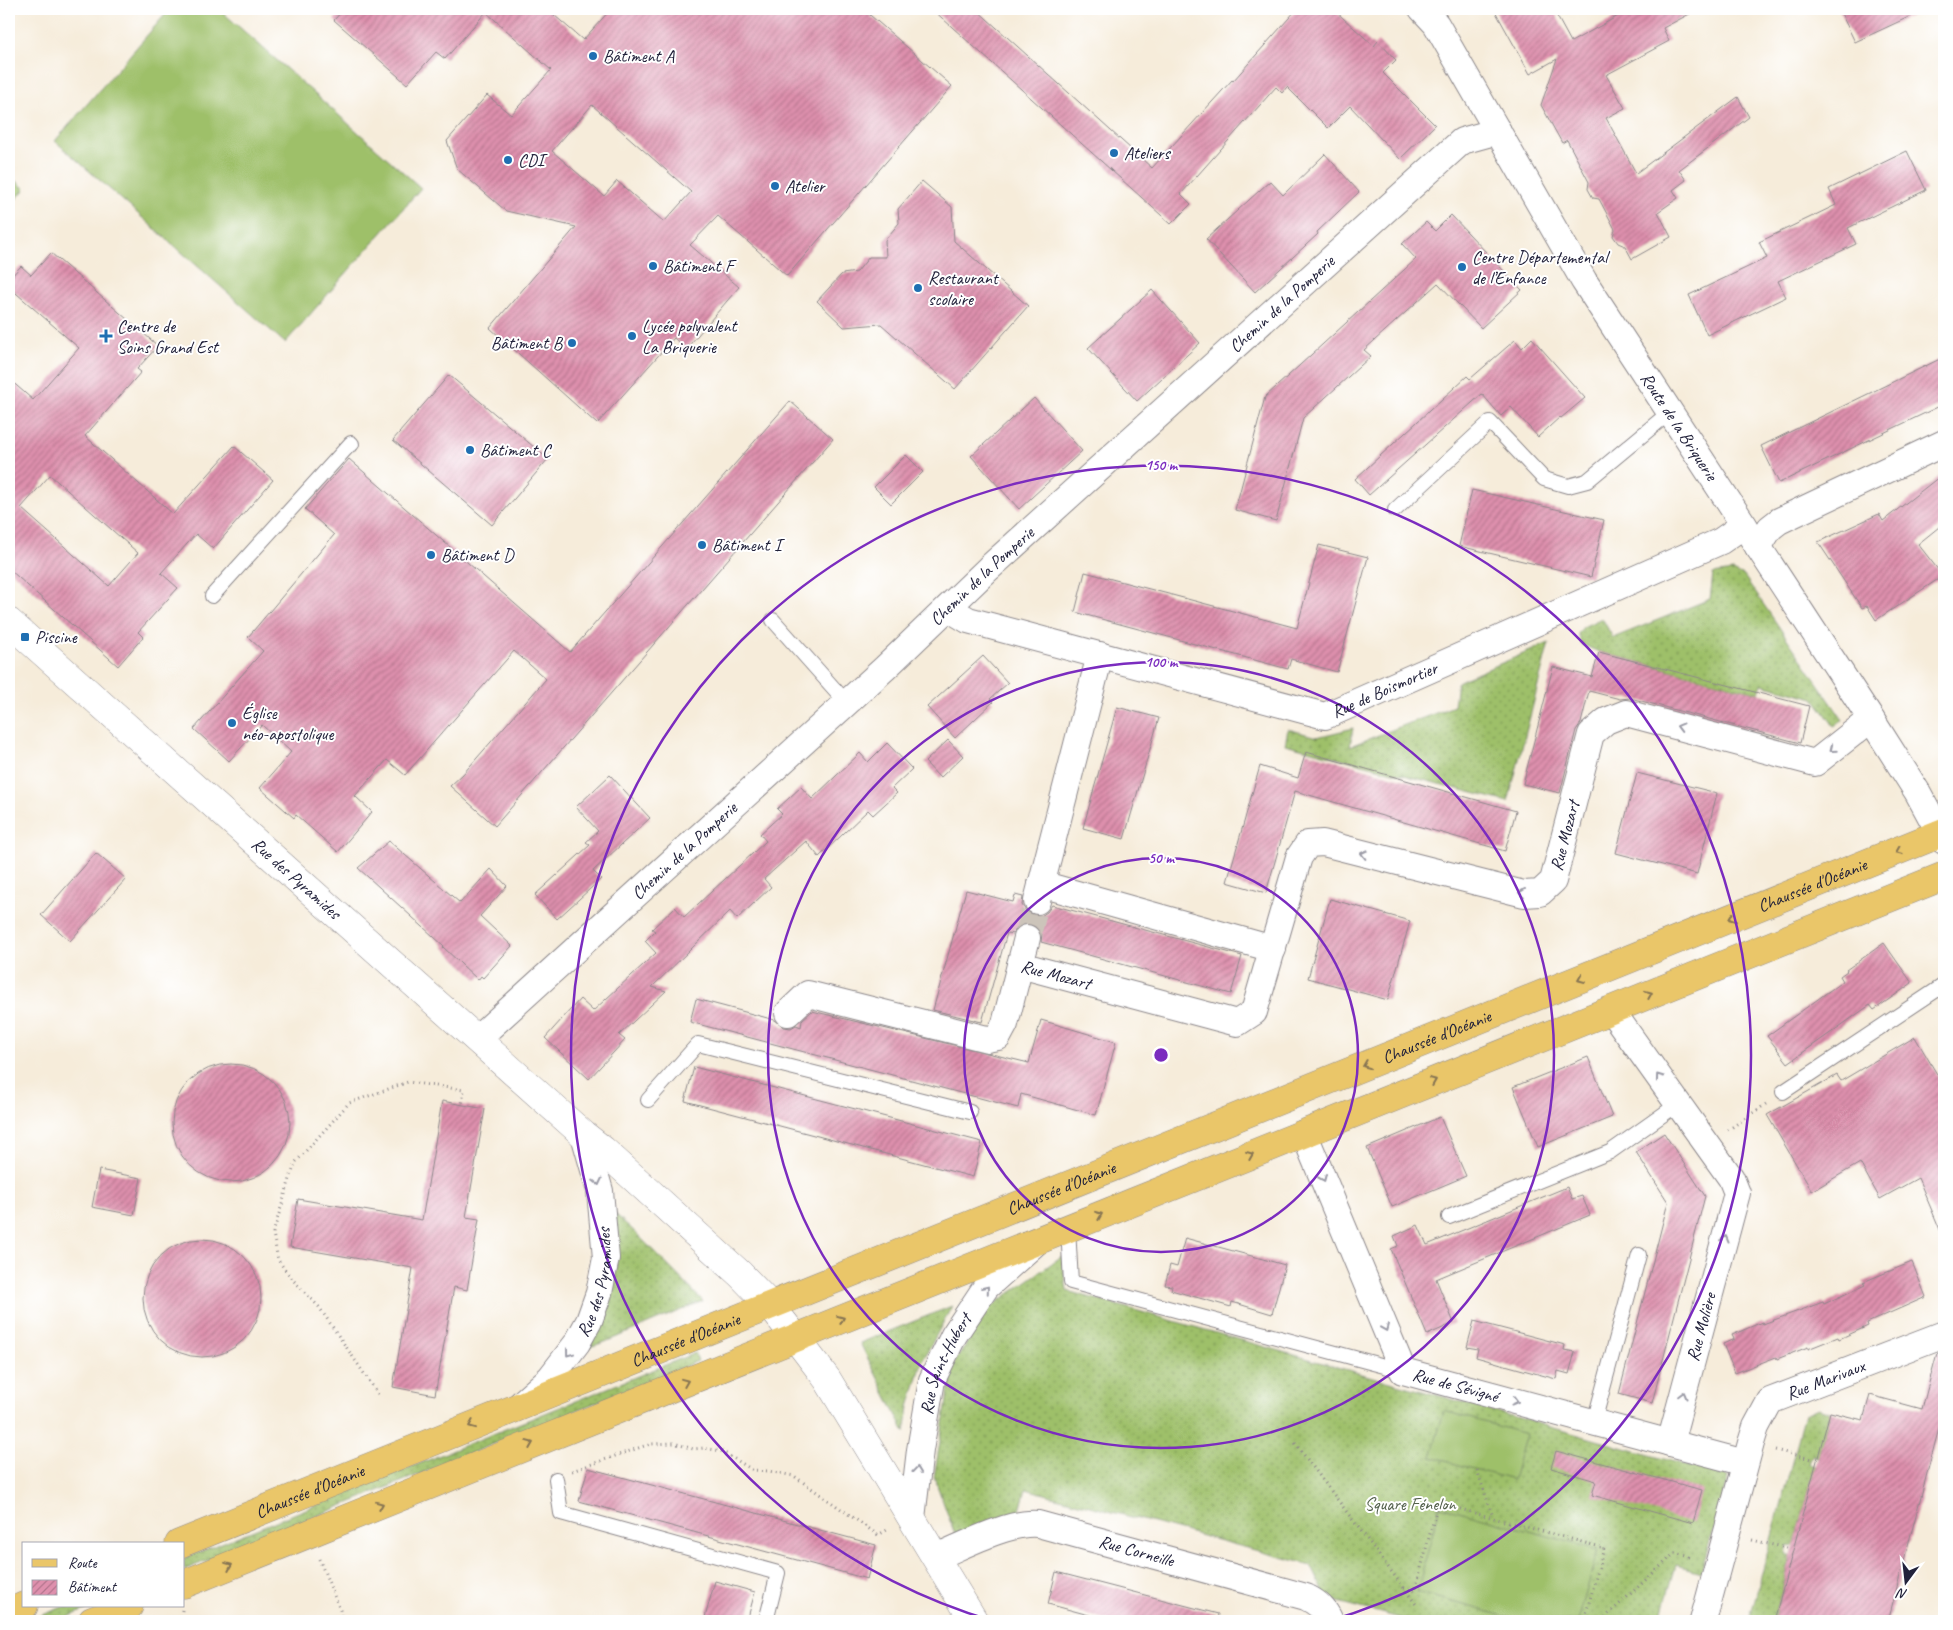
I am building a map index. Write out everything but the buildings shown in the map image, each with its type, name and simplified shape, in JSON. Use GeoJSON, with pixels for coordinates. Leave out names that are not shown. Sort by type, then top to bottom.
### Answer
{"type":"FeatureCollection","features":[{"type":"Feature","properties":{"kind":"main road","name":"Chaussée d'Océanie"},"geometry":{"type":"LineString","coordinates":[[184,1542],[770,1305],[1943,836]]}},
{"type":"Feature","properties":{"kind":"main road"},"geometry":{"type":"LineString","coordinates":[[185,1584],[1944,876]]}},
{"type":"Feature","properties":{"kind":"main road"},"geometry":{"type":"LineString","coordinates":[[9,1613],[22,1607]]}},
{"type":"Feature","properties":{"kind":"main road"},"geometry":{"type":"LineString","coordinates":[[92,1621],[124,1608]]}},
{"type":"Feature","properties":{"kind":"street","name":"Route de la Briquerie"},"geometry":{"type":"LineString","coordinates":[[1422,9],[1436,24],[1584,281],[1871,719],[1943,836]]}},
{"type":"Feature","properties":{"kind":"street","name":"Chemin de la Pomperie"},"geometry":{"type":"LineString","coordinates":[[477,1040],[996,562],[1462,141],[1498,131]]}},
{"type":"Feature","properties":{"kind":"street"},"geometry":{"type":"LineString","coordinates":[[1758,547],[1770,528],[1779,521],[1944,443]]}},
{"type":"Feature","properties":{"kind":"street","name":"Rue de Boismortier"},"geometry":{"type":"LineString","coordinates":[[948,608],[968,620],[1325,716],[1721,541],[1744,525]]}},
{"type":"Feature","properties":{"kind":"street","name":"Rue des Pyramides"},"geometry":{"type":"LineString","coordinates":[[9,622],[740,1274],[770,1305],[795,1337]]}},
{"type":"Feature","properties":{"kind":"street"},"geometry":{"type":"LineString","coordinates":[[1100,655],[1039,892],[1273,948]]}},
{"type":"Feature","properties":{"kind":"street","name":"Rue Mozart"},"geometry":{"type":"LineString","coordinates":[[788,1013],[808,994],[987,1039],[998,1037],[1005,1024],[1020,966],[1238,1023],[1254,1012],[1299,857],[1308,844],[1323,843],[1524,894],[1540,893],[1553,881],[1591,734],[1606,721],[1626,713],[1815,763],[1871,719]]}},
{"type":"Feature","properties":{"kind":"street"},"geometry":{"type":"LineString","coordinates":[[1020,966],[1027,938]]}},
{"type":"Feature","properties":{"kind":"street","name":"Rue Molière"},"geometry":{"type":"LineString","coordinates":[[1611,1010],[1731,1178],[1737,1193],[1670,1442]]}},
{"type":"Feature","properties":{"kind":"street","name":"Rue de Sévigné"},"geometry":{"type":"LineString","coordinates":[[1304,1133],[1403,1371],[1670,1442]]}},
{"type":"Feature","properties":{"kind":"street","name":"Rue des Pyramides"},"geometry":{"type":"LineString","coordinates":[[517,1407],[550,1378],[577,1343],[589,1321],[599,1293],[606,1258],[600,1191],[584,1135]]}},
{"type":"Feature","properties":{"kind":"street","name":"Rue Saint-Hubert"},"geometry":{"type":"LineString","coordinates":[[903,1523],[920,1450],[932,1380],[954,1335],[986,1287],[1038,1240]]}},
{"type":"Feature","properties":{"kind":"street","name":"Rue Marivaux"},"geometry":{"type":"LineString","coordinates":[[1745,1463],[1756,1427],[1770,1401],[1944,1334]]}},
{"type":"Feature","properties":{"kind":"street"},"geometry":{"type":"LineString","coordinates":[[795,1337],[827,1379],[903,1523],[936,1557],[974,1621]]}},
{"type":"Feature","properties":{"kind":"street"},"geometry":{"type":"LineString","coordinates":[[1670,1442],[1745,1463],[1703,1621]]}},
{"type":"Feature","properties":{"kind":"street","name":"Rue Corneille"},"geometry":{"type":"LineString","coordinates":[[936,1557],[1011,1526],[1028,1523],[1038,1524],[1306,1597],[1319,1604],[1327,1613],[1330,1621]]}},
{"type":"Feature","properties":{"kind":"lane"},"geometry":{"type":"LineString","coordinates":[[1395,510],[1490,422],[1544,479],[1568,486],[1587,481],[1670,412]]}},
{"type":"Feature","properties":{"kind":"lane"},"geometry":{"type":"LineString","coordinates":[[212,596],[350,443],[352,444]]}},
{"type":"Feature","properties":{"kind":"lane"},"geometry":{"type":"LineString","coordinates":[[773,620],[846,702]]}},
{"type":"Feature","properties":{"kind":"lane"},"geometry":{"type":"LineString","coordinates":[[1783,1092],[1944,985]]}},
{"type":"Feature","properties":{"kind":"lane"},"geometry":{"type":"LineString","coordinates":[[648,1100],[698,1044],[970,1112]]}},
{"type":"Feature","properties":{"kind":"lane"},"geometry":{"type":"LineString","coordinates":[[1449,1217],[1610,1152],[1678,1104]]}},
{"type":"Feature","properties":{"kind":"lane"},"geometry":{"type":"LineString","coordinates":[[1068,1228],[1071,1282],[1403,1371]]}},
{"type":"Feature","properties":{"kind":"lane"},"geometry":{"type":"LineString","coordinates":[[1594,1422],[1639,1255]]}},
{"type":"Feature","properties":{"kind":"lane"},"geometry":{"type":"LineString","coordinates":[[556,1479],[562,1513],[778,1573],[766,1621]]}},
{"type":"Feature","properties":{"kind":"path"},"geometry":{"type":"LineString","coordinates":[[378,1394],[319,1306],[293,1280],[278,1260],[274,1233],[295,1163],[349,1103],[408,1082],[464,1090],[462,1105]]}},
{"type":"Feature","properties":{"kind":"path"},"geometry":{"type":"LineString","coordinates":[[1723,1134],[1783,1092]]}},
{"type":"Feature","properties":{"kind":"path"},"geometry":{"type":"LineString","coordinates":[[556,1479],[581,1467],[650,1444],[674,1443],[693,1449],[704,1448],[721,1451],[753,1470],[794,1476],[878,1535],[903,1523]]}},
{"type":"Feature","properties":{"kind":"path"},"geometry":{"type":"LineString","coordinates":[[1295,1443],[1418,1607]]}},
{"type":"Feature","properties":{"kind":"path"},"geometry":{"type":"LineString","coordinates":[[1770,1449],[1811,1460]]}},
{"type":"Feature","properties":{"kind":"path"},"geometry":{"type":"LineString","coordinates":[[1478,1470],[1493,1517]]}},
{"type":"Feature","properties":{"kind":"path"},"geometry":{"type":"LineString","coordinates":[[1404,1588],[1415,1591],[1438,1502],[1604,1548],[1584,1621]]}},
{"type":"Feature","properties":{"kind":"path"},"geometry":{"type":"LineString","coordinates":[[1764,1543],[1787,1548]]}},
{"type":"Feature","properties":{"kind":"path"},"geometry":{"type":"LineString","coordinates":[[316,1551],[340,1610],[342,1621]]}},
{"type":"Feature","properties":{"kind":"path"},"geometry":{"type":"LineString","coordinates":[[1601,1621],[1675,1554],[1701,1560]]}},
{"type":"Feature","properties":{"kind":"path"},"geometry":{"type":"LineString","coordinates":[[183,1608],[181,1619],[183,1621]]}},
{"type":"Feature","properties":{"kind":"path"},"geometry":{"type":"LineString","coordinates":[[1028,1621],[1032,1619],[1039,1621]]}},
{"type":"Feature","properties":{"kind":"green space"},"geometry":{"type":"Polygon","coordinates":[[[170,9],[219,9],[421,188],[285,343],[55,141],[170,9]]]}},
{"type":"Feature","properties":{"kind":"green space"},"geometry":{"type":"Polygon","coordinates":[[[9,175],[25,189],[9,207],[9,175]]]}},
{"type":"Feature","properties":{"kind":"green space"},"geometry":{"type":"Polygon","coordinates":[[[1733,571],[1744,576],[1843,720],[1834,726],[1814,698],[1762,684],[1759,693],[1599,652],[1581,644],[1578,634],[1583,627],[1602,618],[1613,638],[1710,599],[1713,574],[1733,571]]]}},
{"type":"Feature","properties":{"kind":"green space"},"geometry":{"type":"Polygon","coordinates":[[[1549,643],[1508,802],[1285,744],[1288,729],[1317,737],[1353,728],[1350,746],[1454,706],[1457,682],[1549,643]]]}},
{"type":"Feature","properties":{"kind":"green space"},"geometry":{"type":"Polygon","coordinates":[[[614,1213],[703,1301],[605,1342],[586,1348],[611,1290],[619,1237],[614,1213]]]}},
{"type":"Feature","properties":{"kind":"green space","name":"Square Fénelon"},"geometry":{"type":"Polygon","coordinates":[[[1062,1256],[1067,1291],[1728,1477],[1701,1572],[1676,1565],[1660,1621],[1411,1621],[1327,1599],[1311,1565],[1026,1489],[1019,1514],[956,1537],[934,1477],[953,1365],[989,1308],[1062,1256]]]}},
{"type":"Feature","properties":{"kind":"green space"},"geometry":{"type":"Polygon","coordinates":[[[952,1306],[923,1360],[909,1407],[905,1432],[860,1343],[952,1306]]]}},
{"type":"Feature","properties":{"kind":"green space"},"geometry":{"type":"Polygon","coordinates":[[[695,1353],[698,1361],[185,1570],[185,1558],[695,1353]]]}},
{"type":"Feature","properties":{"kind":"green space"},"geometry":{"type":"Polygon","coordinates":[[[1818,1408],[1830,1412],[1818,1457],[1812,1455],[1809,1464],[1816,1466],[1794,1546],[1788,1545],[1786,1554],[1791,1556],[1774,1621],[1749,1621],[1805,1414],[1818,1408]]]}},
{"type":"Feature","properties":{"kind":"green space"},"geometry":{"type":"Polygon","coordinates":[[[1444,1411],[1526,1434],[1513,1480],[1431,1457],[1444,1411]]]}},
{"type":"Feature","properties":{"kind":"green space"},"geometry":{"type":"Polygon","coordinates":[[[1440,1506],[1598,1550],[1578,1621],[1521,1621],[1417,1592],[1440,1506]]]}},
{"type":"Feature","properties":{"kind":"green space"},"geometry":{"type":"Polygon","coordinates":[[[60,1608],[90,1608],[58,1621],[28,1621],[60,1608]]]}},
{"type":"Feature","properties":{"kind":"tunnel"},"geometry":{"type":"LineString","coordinates":[[1027,938],[1037,901]]}},
{"type":"Feature","properties":{"kind":"place","name":"Bâtiment A"},"geometry":{"type":"Point","coordinates":[593,56]}},
{"type":"Feature","properties":{"kind":"place","name":"Ateliers"},"geometry":{"type":"Point","coordinates":[1114,153]}},
{"type":"Feature","properties":{"kind":"place","name":"CDI"},"geometry":{"type":"Point","coordinates":[508,160]}},
{"type":"Feature","properties":{"kind":"place","name":"Atelier"},"geometry":{"type":"Point","coordinates":[775,186]}},
{"type":"Feature","properties":{"kind":"place","name":"Bâtiment F"},"geometry":{"type":"Point","coordinates":[653,266]}},
{"type":"Feature","properties":{"kind":"place","name":"Centre Départemental de l’Enfance"},"geometry":{"type":"Point","coordinates":[1462,267]}},
{"type":"Feature","properties":{"kind":"place","name":"Restaurant scolaire"},"geometry":{"type":"Point","coordinates":[918,288]}},
{"type":"Feature","properties":{"kind":"place","name":"Centre de Soins Grand Est"},"geometry":{"type":"Point","coordinates":[106,336]}},
{"type":"Feature","properties":{"kind":"place","name":"Lycée polyvalent La Briquerie"},"geometry":{"type":"Point","coordinates":[632,336]}},
{"type":"Feature","properties":{"kind":"place","name":"Bâtiment B"},"geometry":{"type":"Point","coordinates":[572,343]}},
{"type":"Feature","properties":{"kind":"place","name":"Bâtiment C"},"geometry":{"type":"Point","coordinates":[470,450]}},
{"type":"Feature","properties":{"kind":"place","name":"Bâtiment I"},"geometry":{"type":"Point","coordinates":[702,545]}},
{"type":"Feature","properties":{"kind":"place","name":"Bâtiment D"},"geometry":{"type":"Point","coordinates":[431,555]}},
{"type":"Feature","properties":{"kind":"place","name":"Piscine"},"geometry":{"type":"Point","coordinates":[25,637]}},
{"type":"Feature","properties":{"kind":"place","name":"Église néo-apostolique"},"geometry":{"type":"Point","coordinates":[232,723]}}]}
